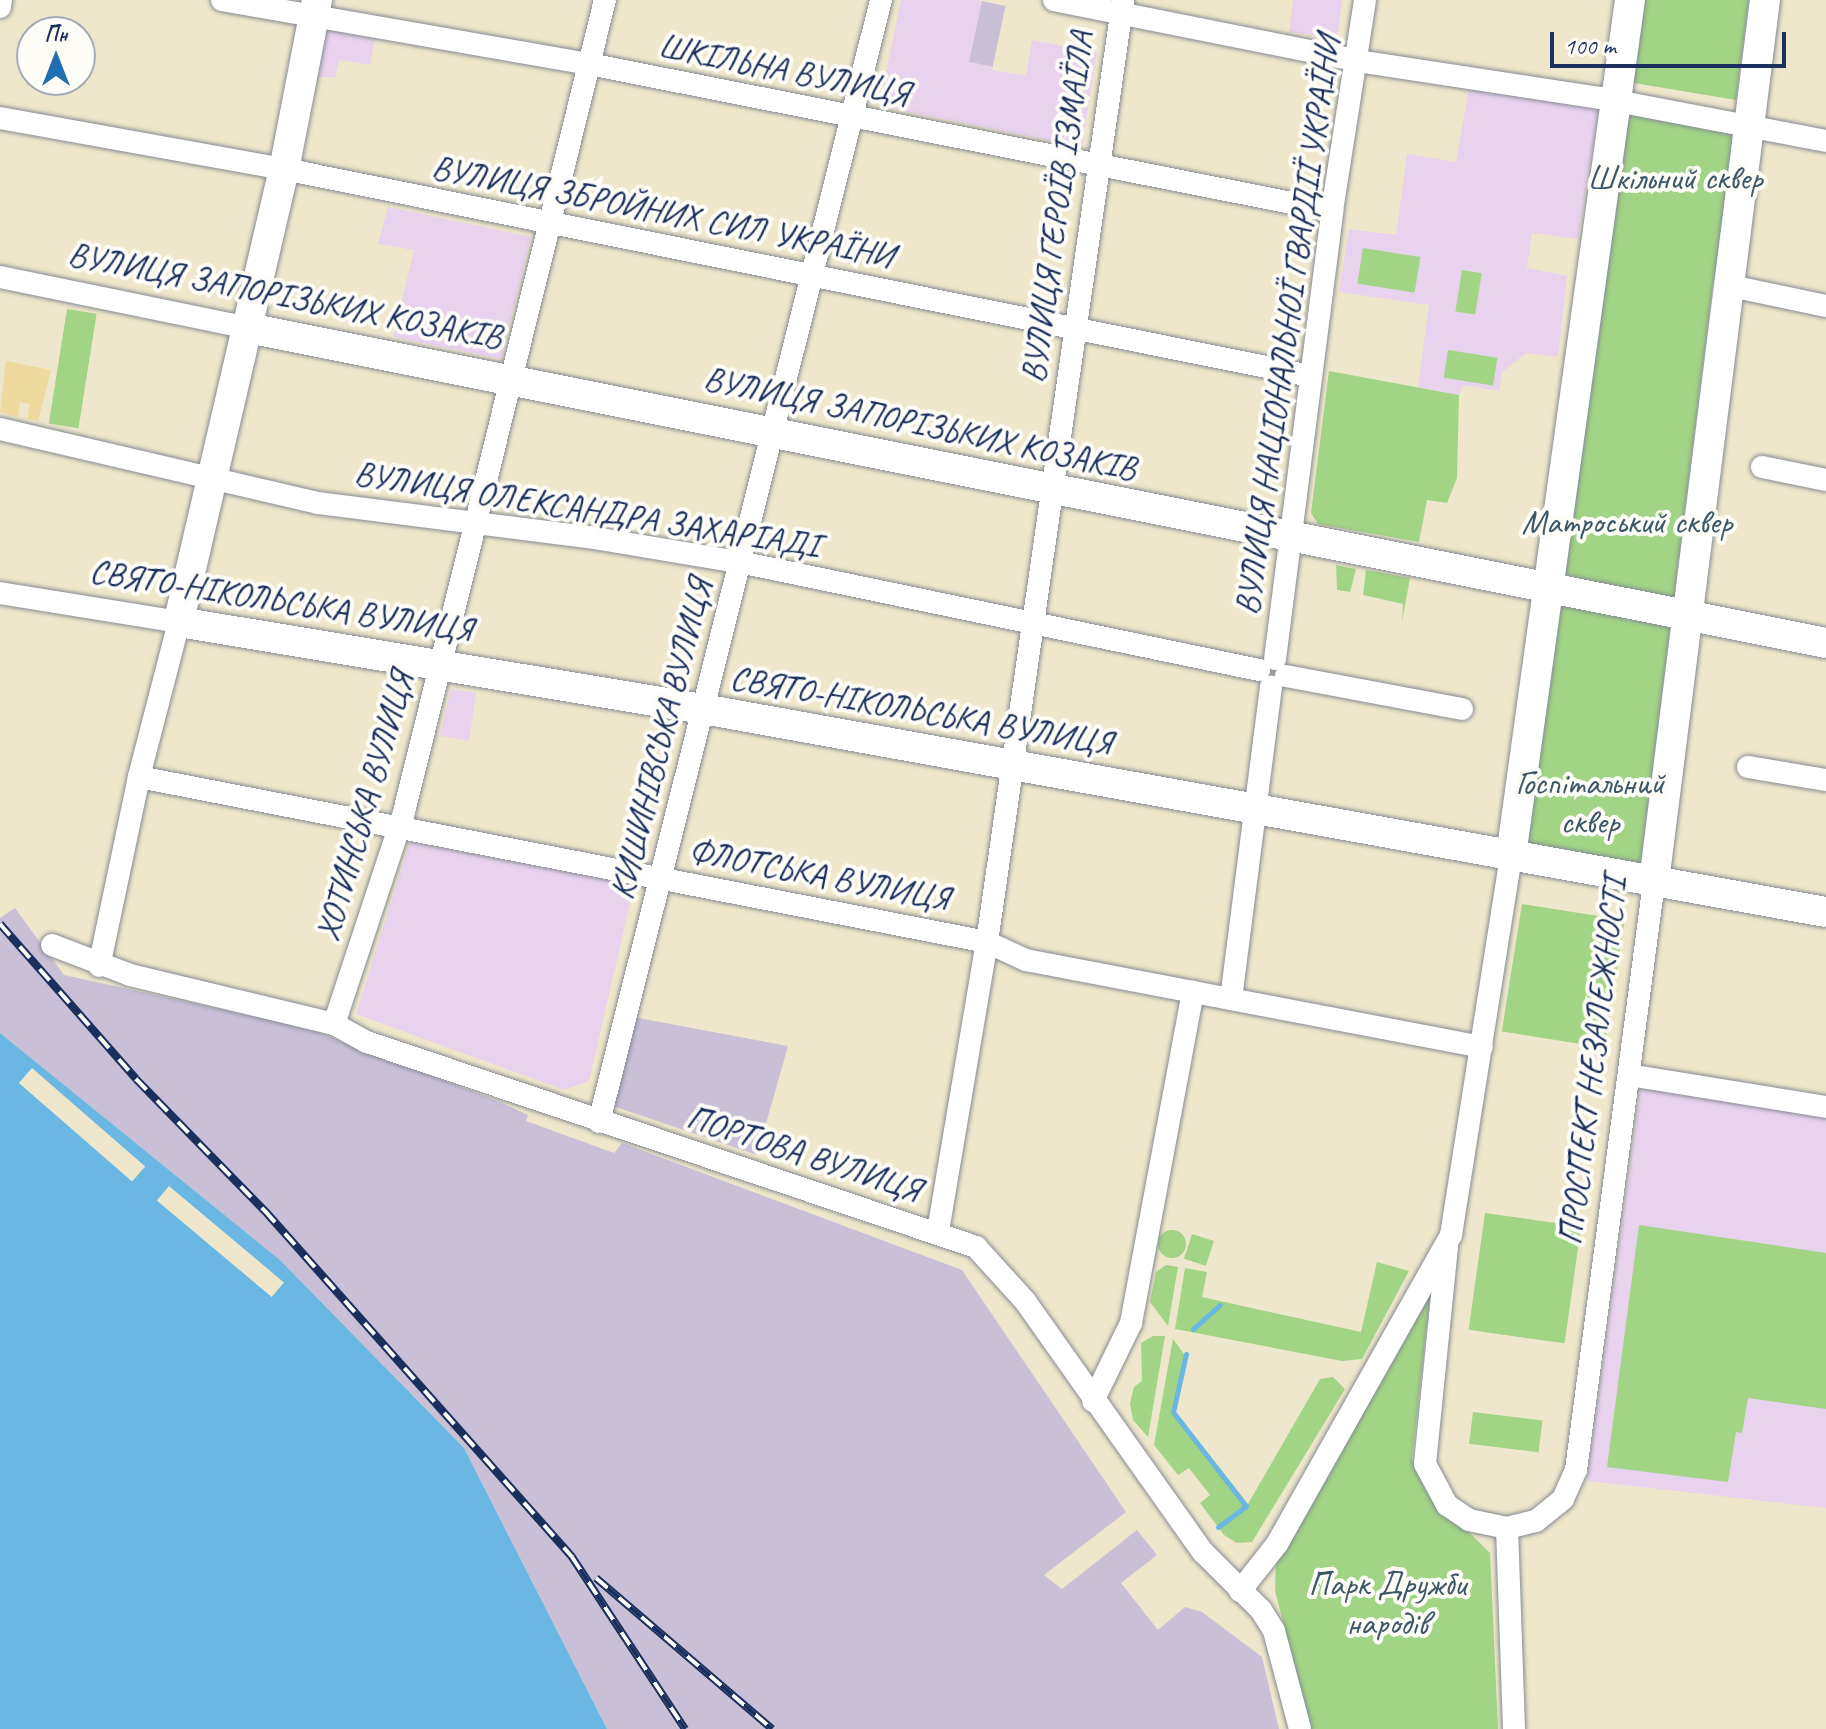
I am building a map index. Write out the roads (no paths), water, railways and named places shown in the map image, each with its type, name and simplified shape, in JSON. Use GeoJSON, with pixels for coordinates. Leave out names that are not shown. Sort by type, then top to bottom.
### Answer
{"type":"FeatureCollection","features":[{"type":"Feature","properties":{"kind":"main road"},"geometry":{"type":"LineString","coordinates":[[1511,856],[1630,0]]}},
{"type":"Feature","properties":{"kind":"main road","name":"ПРОСПЕКТ НЕЗАЛЕЖНОСТІ"},"geometry":{"type":"LineString","coordinates":[[1654,882],[1765,0]]}},
{"type":"Feature","properties":{"kind":"main road"},"geometry":{"type":"LineString","coordinates":[[179,622],[284,169],[315,9]]}},
{"type":"Feature","properties":{"kind":"main road","name":"ВУЛИЦЯ ЗАПОРІЗЬКИХ КОЗАКІВ"},"geometry":{"type":"LineString","coordinates":[[248,328],[1826,643]]}},
{"type":"Feature","properties":{"kind":"main road","name":"СВЯТО-НІКОЛЬСЬКА ВУЛИЦЯ"},"geometry":{"type":"LineString","coordinates":[[179,622],[703,709],[1826,912]]}},
{"type":"Feature","properties":{"kind":"street"},"geometry":{"type":"LineString","coordinates":[[0,7],[1,0]]}},
{"type":"Feature","properties":{"kind":"street","name":"ШКІЛЬНА ВУЛИЦЯ"},"geometry":{"type":"LineString","coordinates":[[222,0],[315,9],[1098,167],[1332,211]]}},
{"type":"Feature","properties":{"kind":"street","name":"ХОТИНСЬКА ВУЛИЦЯ"},"geometry":{"type":"LineString","coordinates":[[334,1024],[400,827],[477,527],[605,0]]}},
{"type":"Feature","properties":{"kind":"street","name":"КИШИНІВСЬКА ВУЛИЦЯ"},"geometry":{"type":"LineString","coordinates":[[599,1122],[881,0]]}},
{"type":"Feature","properties":{"kind":"street"},"geometry":{"type":"LineString","coordinates":[[1054,0],[1121,8],[1358,61],[1618,101],[1826,141]]}},
{"type":"Feature","properties":{"kind":"street","name":"ВУЛИЦЯ НАЦІОНАЛЬНОЇ ГВАРДІЇ УКРАЇНИ"},"geometry":{"type":"LineString","coordinates":[[1231,999],[1332,211],[1358,61],[1365,0]]}},
{"type":"Feature","properties":{"kind":"street","name":"ВУЛИЦЯ ГЕРОЇВ ІЗМАЇЛА"},"geometry":{"type":"LineString","coordinates":[[938,1231],[987,942],[1121,8]]}},
{"type":"Feature","properties":{"kind":"street","name":"ВУЛИЦЯ ЗБРОЙНИХ СИЛ УКРАЇНИ"},"geometry":{"type":"LineString","coordinates":[[0,118],[284,169],[1311,376]]}},
{"type":"Feature","properties":{"kind":"street","name":"ВУЛИЦЯ ЗАПОРІЗЬКИХ КОЗАКІВ"},"geometry":{"type":"LineString","coordinates":[[0,277],[248,328]]}},
{"type":"Feature","properties":{"kind":"street"},"geometry":{"type":"LineString","coordinates":[[1731,286],[1826,306]]}},
{"type":"Feature","properties":{"kind":"street","name":"ВУЛИЦЯ ОЛЕКСАНДРА ЗАХАРІАДІ"},"geometry":{"type":"LineString","coordinates":[[0,429],[318,503],[477,527],[588,537],[740,563],[1462,709]]}},
{"type":"Feature","properties":{"kind":"street"},"geometry":{"type":"LineString","coordinates":[[1762,467],[1826,480]]}},
{"type":"Feature","properties":{"kind":"street","name":"СВЯТО-НІКОЛЬСЬКА ВУЛИЦЯ"},"geometry":{"type":"LineString","coordinates":[[0,593],[179,622]]}},
{"type":"Feature","properties":{"kind":"street"},"geometry":{"type":"LineString","coordinates":[[99,966],[139,777],[179,622]]}},
{"type":"Feature","properties":{"kind":"street"},"geometry":{"type":"LineString","coordinates":[[1748,767],[1826,780]]}},
{"type":"Feature","properties":{"kind":"street","name":"ФЛОТСЬКА ВУЛИЦЯ"},"geometry":{"type":"LineString","coordinates":[[139,777],[987,942],[1026,960],[1482,1047]]}},
{"type":"Feature","properties":{"kind":"street"},"geometry":{"type":"LineString","coordinates":[[1511,856],[1447,1247],[1425,1464],[1447,1505],[1469,1520],[1507,1528],[1514,1729]]}},
{"type":"Feature","properties":{"kind":"street","name":"ПРОСПЕКТ НЕЗАЛЕЖНОСТІ"},"geometry":{"type":"LineString","coordinates":[[1507,1528],[1536,1521],[1563,1499],[1576,1470],[1654,882]]}},
{"type":"Feature","properties":{"kind":"street","name":"ПОРТОВА ВУЛИЦЯ"},"geometry":{"type":"LineString","coordinates":[[52,945],[99,966],[130,975],[334,1024],[367,1042],[599,1122],[938,1231],[976,1247],[999,1268],[1203,1552],[1274,1631],[1300,1729]]}},
{"type":"Feature","properties":{"kind":"street"},"geometry":{"type":"LineString","coordinates":[[1093,1401],[1131,1323],[1193,992]]}},
{"type":"Feature","properties":{"kind":"street"},"geometry":{"type":"LineString","coordinates":[[1629,1075],[1826,1107]]}},
{"type":"Feature","properties":{"kind":"street"},"geometry":{"type":"LineString","coordinates":[[1240,1591],[1277,1544],[1447,1247]]}},
{"type":"Feature","properties":{"kind":"water"},"geometry":{"type":"Polygon","coordinates":[[[0,1033],[280,1260],[464,1448],[607,1729],[0,1729],[0,1033]]]}},
{"type":"Feature","properties":{"kind":"waterway"},"geometry":{"type":"LineString","coordinates":[[1193,1329],[1220,1305]]}},
{"type":"Feature","properties":{"kind":"waterway"},"geometry":{"type":"LineString","coordinates":[[1186,1354],[1173,1412],[1246,1506],[1218,1527]]}},
{"type":"Feature","properties":{"kind":"railway"},"geometry":{"type":"LineString","coordinates":[[0,924],[136,1079],[265,1211],[572,1557],[685,1729]]}},
{"type":"Feature","properties":{"kind":"railway"},"geometry":{"type":"LineString","coordinates":[[596,1578],[772,1729]]}},
{"type":"Feature","properties":{"kind":"park label","name":"Шкільний сквер"},"geometry":{"type":"Point","coordinates":[1675,178]}},
{"type":"Feature","properties":{"kind":"park label","name":"Матроський сквер"},"geometry":{"type":"Point","coordinates":[1627,522]}},
{"type":"Feature","properties":{"kind":"park label","name":"Госпітальний сквер"},"geometry":{"type":"Point","coordinates":[1590,802]}},
{"type":"Feature","properties":{"kind":"park label","name":"Парк Дружби народів"},"geometry":{"type":"Point","coordinates":[1387,1602]}}]}
